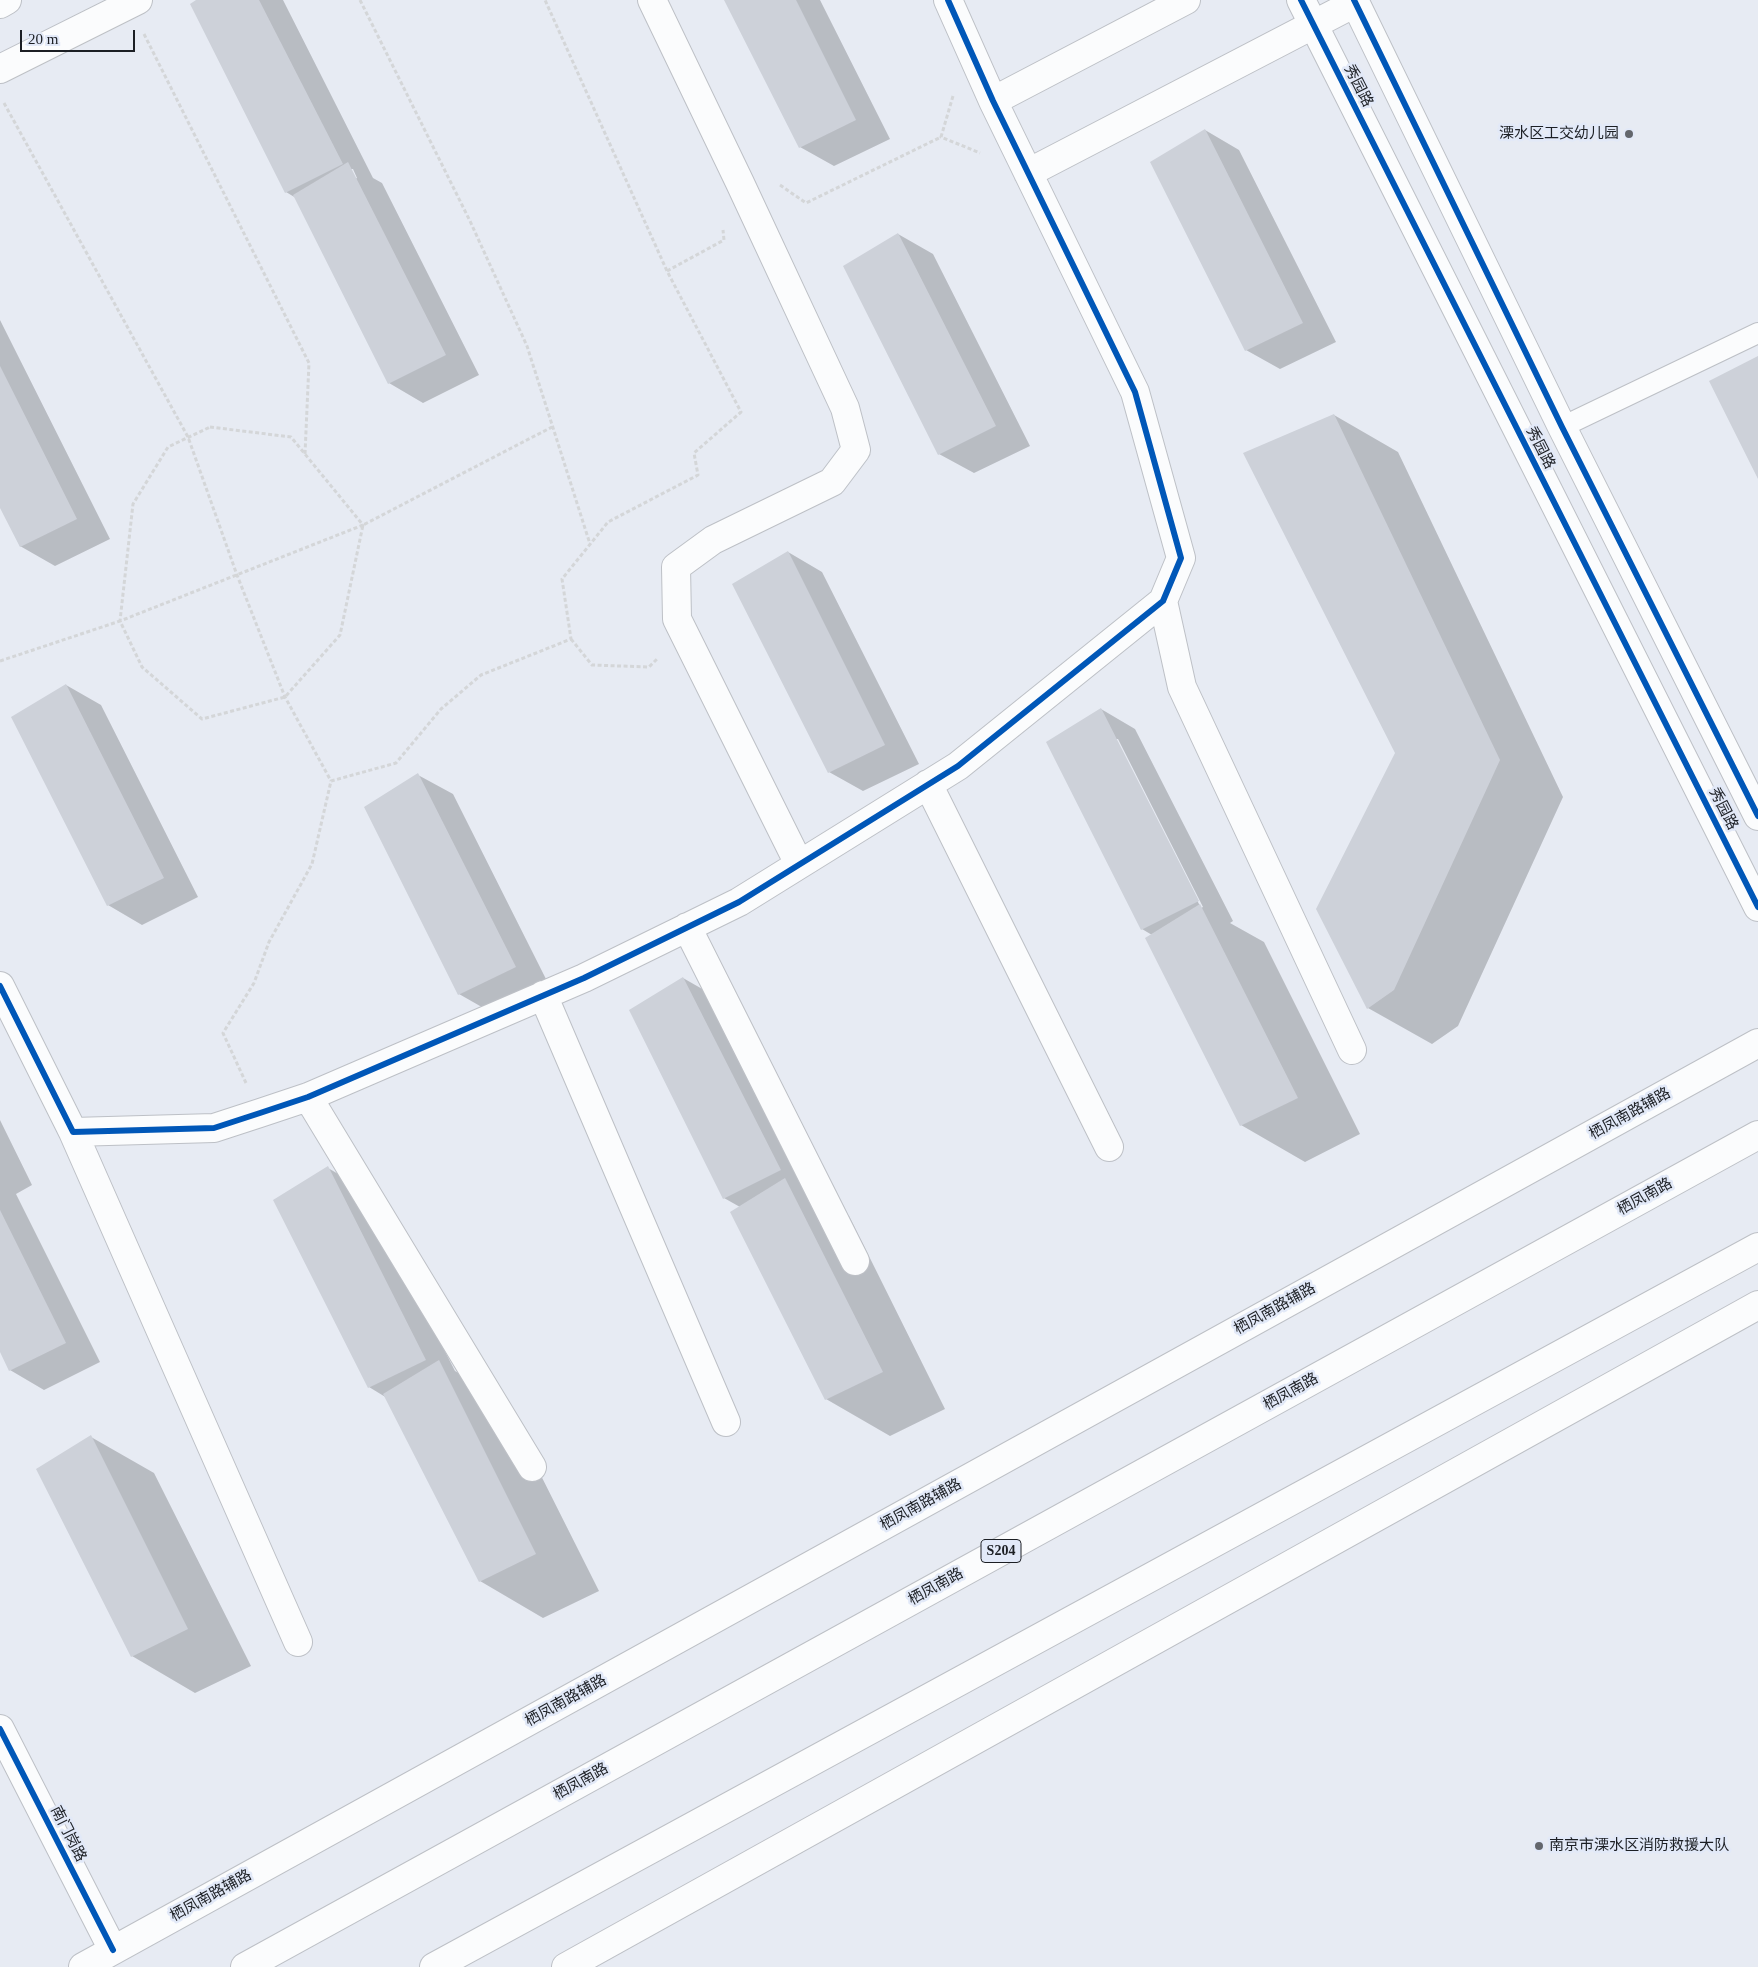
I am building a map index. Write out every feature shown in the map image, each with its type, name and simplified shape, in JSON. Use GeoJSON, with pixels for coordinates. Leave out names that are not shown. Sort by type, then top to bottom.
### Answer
{"type":"FeatureCollection","features":[{"type":"Feature","properties":{"kind":"street"},"geometry":{"type":"LineString","coordinates":[[0,4],[7,0]]}},
{"type":"Feature","properties":{"kind":"street"},"geometry":{"type":"LineString","coordinates":[[652,0],[845,408],[856,450],[832,482],[713,540],[676,567],[677,619],[799,864]]}},
{"type":"Feature","properties":{"kind":"street"},"geometry":{"type":"LineString","coordinates":[[73,1132],[214,1128],[308,1097],[542,996],[739,902],[958,766],[1163,601],[1181,558],[1135,392],[993,101],[948,0]]}},
{"type":"Feature","properties":{"kind":"street"},"geometry":{"type":"LineString","coordinates":[[993,101],[1186,0]]}},
{"type":"Feature","properties":{"kind":"street","name":"秀园路"},"geometry":{"type":"LineString","coordinates":[[1301,0],[1758,907]]}},
{"type":"Feature","properties":{"kind":"street"},"geometry":{"type":"LineString","coordinates":[[0,69],[134,2]]}},
{"type":"Feature","properties":{"kind":"street"},"geometry":{"type":"LineString","coordinates":[[1028,173],[1354,2]]}},
{"type":"Feature","properties":{"kind":"street","name":"秀园路"},"geometry":{"type":"LineString","coordinates":[[1354,2],[1562,427],[1758,816]]}},
{"type":"Feature","properties":{"kind":"street"},"geometry":{"type":"LineString","coordinates":[[1163,601],[1182,687],[1352,1050]]}},
{"type":"Feature","properties":{"kind":"street"},"geometry":{"type":"LineString","coordinates":[[928,784],[1109,1147]]}},
{"type":"Feature","properties":{"kind":"street"},"geometry":{"type":"LineString","coordinates":[[687,927],[855,1261]]}},
{"type":"Feature","properties":{"kind":"street"},"geometry":{"type":"LineString","coordinates":[[0,986],[73,1132],[298,1642]]}},
{"type":"Feature","properties":{"kind":"street"},"geometry":{"type":"LineString","coordinates":[[542,996],[726,1422]]}},
{"type":"Feature","properties":{"kind":"street","name":"栖凤南路辅路"},"geometry":{"type":"LineString","coordinates":[[83,1967],[1758,1043]]}},
{"type":"Feature","properties":{"kind":"street"},"geometry":{"type":"LineString","coordinates":[[308,1097],[532,1467]]}},
{"type":"Feature","properties":{"kind":"street","name":"栖凤南路"},"geometry":{"type":"LineString","coordinates":[[245,1967],[1758,1135]]}},
{"type":"Feature","properties":{"kind":"street"},"geometry":{"type":"LineString","coordinates":[[434,1967],[1758,1247]]}},
{"type":"Feature","properties":{"kind":"street"},"geometry":{"type":"LineString","coordinates":[[566,1967],[1758,1305]]}},
{"type":"Feature","properties":{"kind":"street","name":"南门岗路"},"geometry":{"type":"LineString","coordinates":[[0,1729],[113,1950]]}},
{"type":"Feature","properties":{"kind":"lane"},"geometry":{"type":"LineString","coordinates":[[1562,427],[1758,333]]}},
{"type":"Feature","properties":{"kind":"path"},"geometry":{"type":"LineString","coordinates":[[360,0],[470,221],[527,346],[590,544]]}},
{"type":"Feature","properties":{"kind":"path"},"geometry":{"type":"LineString","coordinates":[[545,0],[667,270],[741,412],[694,453],[698,475],[608,522],[562,579],[571,639],[592,666],[649,667],[684,633]]}},
{"type":"Feature","properties":{"kind":"path"},"geometry":{"type":"LineString","coordinates":[[134,2],[309,363],[305,454]]}},
{"type":"Feature","properties":{"kind":"path"},"geometry":{"type":"LineString","coordinates":[[0,96],[188,438],[237,575],[285,697],[330,781],[312,864],[269,942],[254,983],[223,1034],[260,1113]]}},
{"type":"Feature","properties":{"kind":"path"},"geometry":{"type":"LineString","coordinates":[[740,183],[763,174],[806,203],[941,137]]}},
{"type":"Feature","properties":{"kind":"path"},"geometry":{"type":"LineString","coordinates":[[667,270],[724,240],[722,220]]}},
{"type":"Feature","properties":{"kind":"path"},"geometry":{"type":"LineString","coordinates":[[210,427],[291,437],[363,525],[340,635],[285,697],[202,719],[142,667],[120,622],[134,504],[168,447],[210,427]]}},
{"type":"Feature","properties":{"kind":"path"},"geometry":{"type":"LineString","coordinates":[[0,661],[120,622],[363,525],[552,427]]}},
{"type":"Feature","properties":{"kind":"path"},"geometry":{"type":"LineString","coordinates":[[330,781],[396,764],[441,710],[481,675],[571,639]]}},
{"type":"Feature","properties":{"kind":"building"},"geometry":{"type":"Polygon","coordinates":[[[196,0],[259,0],[343,164],[285,193],[190,4],[196,0]]]}},
{"type":"Feature","properties":{"kind":"building"},"geometry":{"type":"Polygon","coordinates":[[[724,0],[796,0],[856,120],[799,148],[724,0]]]}},
{"type":"Feature","properties":{"kind":"building"},"geometry":{"type":"Polygon","coordinates":[[[1205,129],[1303,323],[1245,351],[1150,162],[1205,129]]]}},
{"type":"Feature","properties":{"kind":"building"},"geometry":{"type":"Polygon","coordinates":[[[348,162],[446,355],[388,384],[293,195],[348,162]]]}},
{"type":"Feature","properties":{"kind":"building"},"geometry":{"type":"Polygon","coordinates":[[[898,233],[996,426],[938,455],[843,266],[898,233]]]}},
{"type":"Feature","properties":{"kind":"building"},"geometry":{"type":"Polygon","coordinates":[[[1758,356],[1758,479],[1709,381],[1758,356]]]}},
{"type":"Feature","properties":{"kind":"building"},"geometry":{"type":"Polygon","coordinates":[[[0,366],[77,519],[20,547],[0,508],[0,366]]]}},
{"type":"Feature","properties":{"kind":"building"},"geometry":{"type":"Polygon","coordinates":[[[1334,414],[1500,760],[1394,990],[1367,1009],[1316,909],[1395,753],[1243,453],[1334,414]]]}},
{"type":"Feature","properties":{"kind":"building"},"geometry":{"type":"Polygon","coordinates":[[[788,551],[885,745],[828,773],[732,584],[788,551]]]}},
{"type":"Feature","properties":{"kind":"building"},"geometry":{"type":"Polygon","coordinates":[[[66,684],[164,878],[107,906],[11,717],[66,684]]]}},
{"type":"Feature","properties":{"kind":"building"},"geometry":{"type":"Polygon","coordinates":[[[1101,708],[1199,901],[1141,930],[1046,742],[1101,708]]]}},
{"type":"Feature","properties":{"kind":"building"},"geometry":{"type":"Polygon","coordinates":[[[418,773],[516,967],[458,995],[364,807],[418,773]]]}},
{"type":"Feature","properties":{"kind":"building"},"geometry":{"type":"Polygon","coordinates":[[[1200,904],[1298,1098],[1240,1126],[1145,938],[1200,904]]]}},
{"type":"Feature","properties":{"kind":"building"},"geometry":{"type":"Polygon","coordinates":[[[683,977],[781,1170],[723,1199],[629,1010],[683,977]]]}},
{"type":"Feature","properties":{"kind":"building"},"geometry":{"type":"Polygon","coordinates":[[[328,1166],[426,1360],[368,1388],[273,1200],[328,1166]]]}},
{"type":"Feature","properties":{"kind":"building"},"geometry":{"type":"Polygon","coordinates":[[[785,1178],[883,1372],[825,1400],[730,1212],[785,1178]]]}},
{"type":"Feature","properties":{"kind":"building"},"geometry":{"type":"Polygon","coordinates":[[[0,1210],[66,1343],[9,1371],[0,1352],[0,1210]]]}},
{"type":"Feature","properties":{"kind":"building"},"geometry":{"type":"Polygon","coordinates":[[[439,1360],[536,1554],[479,1582],[383,1394],[439,1360]]]}},
{"type":"Feature","properties":{"kind":"building"},"geometry":{"type":"Polygon","coordinates":[[[91,1435],[188,1629],[131,1657],[36,1469],[91,1435]]]}},
{"type":"Feature","properties":{"kind":"cycle path"},"geometry":{"type":"LineString","coordinates":[[0,986],[73,1132],[214,1128],[260,1113],[308,1097],[584,978],[739,902],[958,766],[1163,601],[1181,558],[1135,392],[993,101],[948,0]]}},
{"type":"Feature","properties":{"kind":"cycle path"},"geometry":{"type":"LineString","coordinates":[[1301,0],[1758,907]]}},
{"type":"Feature","properties":{"kind":"cycle path"},"geometry":{"type":"LineString","coordinates":[[1354,0],[1562,427],[1758,816]]}},
{"type":"Feature","properties":{"kind":"cycle path"},"geometry":{"type":"LineString","coordinates":[[0,1729],[113,1950]]}},
{"type":"Feature","properties":{"kind":"place","name":"溧水区工交幼儿园"},"geometry":{"type":"Point","coordinates":[1629,134]}},
{"type":"Feature","properties":{"kind":"place","name":"南京市溧水区消防救援大队"},"geometry":{"type":"Point","coordinates":[1539,1846]}}]}
